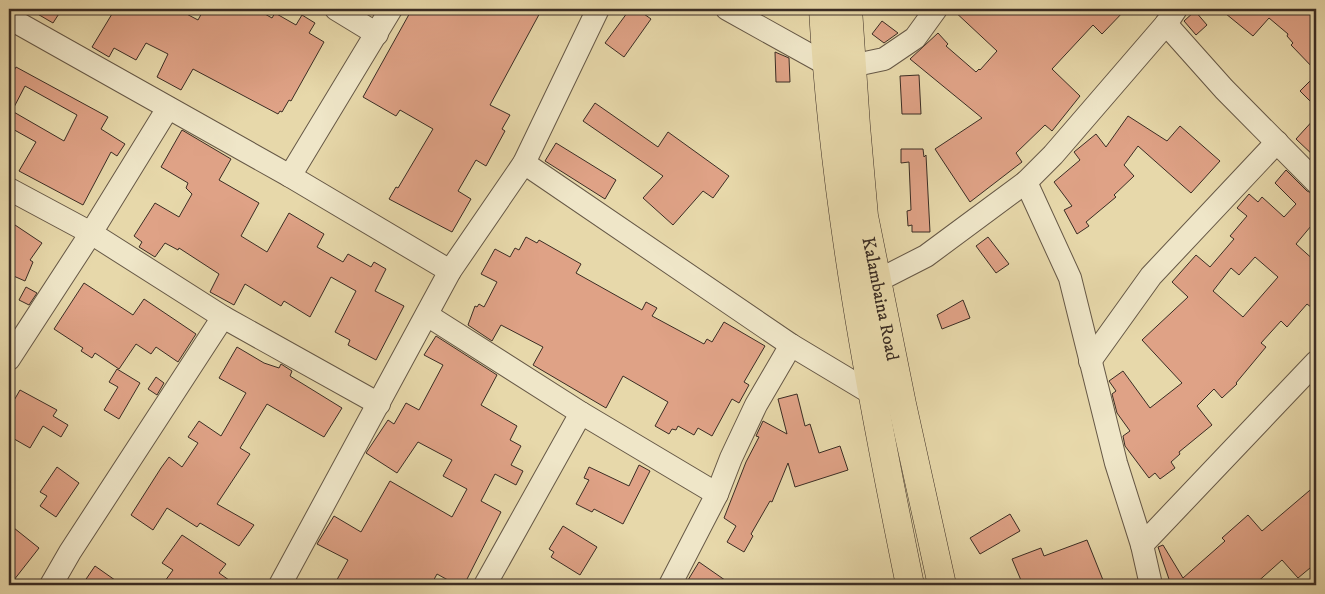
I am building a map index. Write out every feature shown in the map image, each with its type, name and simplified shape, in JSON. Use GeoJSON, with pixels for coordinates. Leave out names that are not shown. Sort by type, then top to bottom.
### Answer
{"type":"FeatureCollection","features":[{"type":"Feature","properties":{"kind":"main road","name":"Kalambaina Road"},"geometry":{"type":"LineString","coordinates":[[823,9],[839,65],[864,216],[942,585]]}},
{"type":"Feature","properties":{"kind":"main road","name":"Kalambaina Road"},"geometry":{"type":"LineString","coordinates":[[848,9],[839,65],[843,218],[871,394],[910,585]]}},
{"type":"Feature","properties":{"kind":"street"},"geometry":{"type":"LineString","coordinates":[[336,9],[377,34]]}},
{"type":"Feature","properties":{"kind":"street"},"geometry":{"type":"LineString","coordinates":[[290,176],[391,9]]}},
{"type":"Feature","properties":{"kind":"street"},"geometry":{"type":"LineString","coordinates":[[280,585],[450,271],[524,163],[598,9]]}},
{"type":"Feature","properties":{"kind":"street"},"geometry":{"type":"LineString","coordinates":[[727,9],[839,65],[884,59],[915,38],[936,9]]}},
{"type":"Feature","properties":{"kind":"street"},"geometry":{"type":"LineString","coordinates":[[877,281],[926,256],[1026,182],[1053,155],[1171,16],[1224,89],[1316,182]]}},
{"type":"Feature","properties":{"kind":"street"},"geometry":{"type":"LineString","coordinates":[[9,18],[290,176],[450,271]]}},
{"type":"Feature","properties":{"kind":"street"},"geometry":{"type":"LineString","coordinates":[[9,359],[92,233],[168,108]]}},
{"type":"Feature","properties":{"kind":"street"},"geometry":{"type":"LineString","coordinates":[[1090,361],[1151,276],[1277,142]]}},
{"type":"Feature","properties":{"kind":"street"},"geometry":{"type":"LineString","coordinates":[[524,163],[791,345],[871,394]]}},
{"type":"Feature","properties":{"kind":"street"},"geometry":{"type":"LineString","coordinates":[[1026,182],[1070,278],[1116,463],[1142,545],[1151,585]]}},
{"type":"Feature","properties":{"kind":"street"},"geometry":{"type":"LineString","coordinates":[[9,189],[92,233],[223,316],[378,404]]}},
{"type":"Feature","properties":{"kind":"street"},"geometry":{"type":"LineString","coordinates":[[427,315],[581,413],[717,494]]}},
{"type":"Feature","properties":{"kind":"street"},"geometry":{"type":"LineString","coordinates":[[51,585],[70,552],[223,316]]}},
{"type":"Feature","properties":{"kind":"street"},"geometry":{"type":"LineString","coordinates":[[670,585],[717,494],[731,458],[756,405],[791,345]]}},
{"type":"Feature","properties":{"kind":"street"},"geometry":{"type":"LineString","coordinates":[[1142,545],[1316,362]]}},
{"type":"Feature","properties":{"kind":"street"},"geometry":{"type":"LineString","coordinates":[[484,585],[581,413]]}},
{"type":"Feature","properties":{"kind":"building"},"geometry":{"type":"Polygon","coordinates":[[[29,9],[62,9],[53,23],[29,9]]]}},
{"type":"Feature","properties":{"kind":"building"},"geometry":{"type":"Polygon","coordinates":[[[115,9],[177,9],[198,20],[204,9],[256,9],[272,18],[275,13],[296,25],[302,15],[315,23],[309,33],[324,42],[291,101],[289,100],[282,112],[280,111],[278,114],[193,69],[181,90],[157,77],[168,54],[146,43],[136,60],[114,48],[109,57],[92,47],[115,9]]]}},
{"type":"Feature","properties":{"kind":"building"},"geometry":{"type":"Polygon","coordinates":[[[412,9],[542,9],[490,105],[510,115],[502,129],[505,131],[486,166],[476,160],[458,191],[471,199],[452,232],[389,199],[396,187],[398,188],[433,129],[400,110],[396,116],[363,97],[412,9]]]}},
{"type":"Feature","properties":{"kind":"building"},"geometry":{"type":"Polygon","coordinates":[[[630,9],[637,9],[651,19],[624,57],[605,43],[630,9]]]}},
{"type":"Feature","properties":{"kind":"building"},"geometry":{"type":"Polygon","coordinates":[[[952,9],[1126,9],[1102,34],[1093,25],[1052,69],[1080,96],[1052,131],[1045,125],[1016,153],[1022,162],[970,202],[935,149],[982,118],[910,59],[938,33],[948,44],[946,46],[976,72],[997,51],[952,9]]]}},
{"type":"Feature","properties":{"kind":"building"},"geometry":{"type":"Polygon","coordinates":[[[1220,9],[1316,9],[1316,71],[1291,45],[1293,43],[1287,36],[1288,34],[1269,18],[1253,36],[1220,9]]]}},
{"type":"Feature","properties":{"kind":"building"},"geometry":{"type":"Polygon","coordinates":[[[1195,11],[1207,25],[1196,35],[1184,21],[1195,11]]]}},
{"type":"Feature","properties":{"kind":"building"},"geometry":{"type":"Polygon","coordinates":[[[882,21],[898,33],[884,43],[872,34],[882,21]]]}},
{"type":"Feature","properties":{"kind":"building"},"geometry":{"type":"Polygon","coordinates":[[[775,52],[789,58],[790,82],[776,82],[775,52]]]}},
{"type":"Feature","properties":{"kind":"building"},"geometry":{"type":"Polygon","coordinates":[[[16,67],[108,117],[101,129],[125,144],[117,156],[111,152],[83,205],[19,171],[36,142],[9,127],[9,80],[16,67]],[[25,86],[12,111],[64,141],[77,115],[25,86]]]}},
{"type":"Feature","properties":{"kind":"building"},"geometry":{"type":"Polygon","coordinates":[[[919,75],[921,114],[902,114],[900,76],[919,75]]]}},
{"type":"Feature","properties":{"kind":"building"},"geometry":{"type":"Polygon","coordinates":[[[1316,75],[1316,107],[1300,91],[1316,75]]]}},
{"type":"Feature","properties":{"kind":"building"},"geometry":{"type":"Polygon","coordinates":[[[595,103],[658,147],[668,132],[729,176],[713,198],[703,191],[673,225],[643,198],[663,176],[583,121],[595,103]]]}},
{"type":"Feature","properties":{"kind":"building"},"geometry":{"type":"Polygon","coordinates":[[[1128,116],[1167,141],[1180,126],[1220,161],[1191,193],[1138,146],[1124,165],[1134,176],[1114,195],[1116,197],[1086,222],[1089,226],[1077,234],[1064,210],[1072,206],[1054,182],[1080,160],[1074,152],[1096,134],[1106,147],[1128,116]]]}},
{"type":"Feature","properties":{"kind":"building"},"geometry":{"type":"Polygon","coordinates":[[[1316,117],[1316,158],[1296,139],[1316,117]]]}},
{"type":"Feature","properties":{"kind":"building"},"geometry":{"type":"Polygon","coordinates":[[[182,130],[231,159],[219,180],[259,203],[241,236],[267,252],[289,213],[324,234],[317,247],[343,262],[348,254],[371,267],[374,262],[386,269],[375,291],[404,306],[376,360],[348,345],[350,340],[335,332],[356,291],[331,277],[310,317],[284,301],[281,306],[245,284],[234,305],[210,292],[219,274],[179,248],[178,250],[165,243],[155,257],[139,247],[142,242],[134,236],[155,203],[179,217],[192,194],[186,188],[188,183],[161,167],[182,130]]]}},
{"type":"Feature","properties":{"kind":"building"},"geometry":{"type":"Polygon","coordinates":[[[556,143],[616,180],[605,199],[545,161],[556,143]]]}},
{"type":"Feature","properties":{"kind":"building"},"geometry":{"type":"Polygon","coordinates":[[[901,149],[923,149],[924,157],[926,155],[930,232],[912,232],[912,225],[908,226],[907,211],[911,210],[909,162],[901,163],[901,149]]]}},
{"type":"Feature","properties":{"kind":"building"},"geometry":{"type":"Polygon","coordinates":[[[1286,170],[1307,191],[1316,195],[1316,220],[1296,244],[1316,262],[1316,311],[1307,304],[1287,327],[1281,321],[1261,343],[1266,347],[1237,384],[1222,398],[1214,389],[1197,406],[1212,425],[1179,452],[1180,454],[1171,462],[1175,468],[1160,479],[1155,473],[1149,478],[1125,446],[1123,436],[1130,431],[1117,413],[1112,394],[1116,391],[1109,381],[1123,371],[1150,408],[1182,383],[1142,340],[1188,297],[1172,282],[1196,255],[1210,267],[1234,239],[1230,236],[1247,216],[1237,208],[1249,194],[1258,202],[1262,197],[1284,217],[1296,204],[1275,183],[1286,170]],[[1255,257],[1239,275],[1231,268],[1213,291],[1243,317],[1278,277],[1255,257]]]}},
{"type":"Feature","properties":{"kind":"building"},"geometry":{"type":"Polygon","coordinates":[[[9,221],[42,243],[30,260],[33,262],[25,281],[9,274],[9,221]]]}},
{"type":"Feature","properties":{"kind":"building"},"geometry":{"type":"Polygon","coordinates":[[[526,237],[537,243],[539,240],[581,264],[576,273],[642,310],[646,302],[657,308],[652,316],[704,344],[707,339],[712,342],[724,322],[765,346],[744,382],[749,385],[739,403],[732,399],[712,436],[698,428],[694,435],[678,426],[676,430],[672,429],[669,434],[655,426],[668,402],[623,376],[606,408],[533,365],[543,347],[501,325],[492,341],[468,325],[475,306],[477,307],[479,304],[484,307],[497,282],[481,274],[495,249],[510,257],[515,248],[519,250],[526,237]]]}},
{"type":"Feature","properties":{"kind":"building"},"geometry":{"type":"Polygon","coordinates":[[[988,237],[1009,264],[996,273],[976,246],[988,237]]]}},
{"type":"Feature","properties":{"kind":"building"},"geometry":{"type":"Polygon","coordinates":[[[84,283],[133,315],[144,299],[196,334],[178,362],[156,347],[151,354],[136,344],[119,369],[95,353],[92,358],[81,351],[83,348],[54,329],[84,283]]]}},
{"type":"Feature","properties":{"kind":"building"},"geometry":{"type":"Polygon","coordinates":[[[26,287],[37,293],[29,305],[19,300],[26,287]]]}},
{"type":"Feature","properties":{"kind":"building"},"geometry":{"type":"Polygon","coordinates":[[[963,300],[970,318],[942,329],[937,315],[963,300]]]}},
{"type":"Feature","properties":{"kind":"building"},"geometry":{"type":"Polygon","coordinates":[[[436,336],[497,375],[481,405],[517,426],[510,440],[521,446],[511,465],[523,471],[516,485],[495,474],[481,501],[501,512],[464,585],[457,585],[437,574],[431,585],[334,585],[348,560],[317,544],[334,516],[361,532],[390,481],[452,517],[467,489],[443,476],[452,460],[418,442],[397,473],[366,453],[388,420],[394,424],[406,403],[419,410],[443,365],[424,355],[436,336]]]}},
{"type":"Feature","properties":{"kind":"building"},"geometry":{"type":"Polygon","coordinates":[[[237,347],[264,363],[279,368],[281,364],[292,371],[290,376],[342,408],[324,437],[267,404],[240,448],[250,454],[217,504],[254,525],[239,546],[200,523],[197,527],[167,508],[153,530],[131,515],[161,468],[169,457],[182,467],[198,443],[188,437],[199,421],[221,436],[246,393],[219,378],[237,347]]]}},
{"type":"Feature","properties":{"kind":"building"},"geometry":{"type":"Polygon","coordinates":[[[117,369],[140,383],[119,419],[104,410],[118,387],[109,382],[117,369]]]}},
{"type":"Feature","properties":{"kind":"building"},"geometry":{"type":"Polygon","coordinates":[[[156,377],[164,383],[157,395],[148,389],[156,377]]]}},
{"type":"Feature","properties":{"kind":"building"},"geometry":{"type":"Polygon","coordinates":[[[20,390],[57,410],[53,416],[68,425],[61,437],[43,426],[30,448],[9,436],[9,409],[20,390]]]}},
{"type":"Feature","properties":{"kind":"building"},"geometry":{"type":"Polygon","coordinates":[[[797,394],[805,426],[810,424],[819,453],[840,446],[848,470],[795,487],[788,463],[772,502],[770,501],[751,534],[753,536],[744,552],[727,542],[736,526],[724,518],[746,462],[759,437],[756,436],[763,421],[787,434],[778,399],[797,394]]]}},
{"type":"Feature","properties":{"kind":"building"},"geometry":{"type":"Polygon","coordinates":[[[639,465],[650,471],[623,524],[594,509],[592,512],[576,504],[589,480],[584,478],[589,467],[629,486],[639,465]]]}},
{"type":"Feature","properties":{"kind":"building"},"geometry":{"type":"Polygon","coordinates":[[[57,467],[79,483],[56,517],[40,506],[47,496],[40,492],[57,467]]]}},
{"type":"Feature","properties":{"kind":"building"},"geometry":{"type":"Polygon","coordinates":[[[1316,485],[1316,563],[1298,578],[1282,560],[1254,585],[1171,585],[1158,547],[1163,545],[1183,578],[1225,541],[1222,538],[1248,515],[1262,531],[1316,485]]]}},
{"type":"Feature","properties":{"kind":"building"},"geometry":{"type":"Polygon","coordinates":[[[1010,514],[1020,531],[980,554],[970,538],[1010,514]]]}},
{"type":"Feature","properties":{"kind":"building"},"geometry":{"type":"Polygon","coordinates":[[[9,524],[39,548],[10,585],[9,585],[9,524]]]}},
{"type":"Feature","properties":{"kind":"building"},"geometry":{"type":"Polygon","coordinates":[[[563,526],[597,547],[580,575],[551,557],[554,552],[549,549],[563,526]]]}},
{"type":"Feature","properties":{"kind":"building"},"geometry":{"type":"Polygon","coordinates":[[[182,535],[226,564],[219,573],[236,585],[162,585],[173,570],[162,563],[182,535]]]}},
{"type":"Feature","properties":{"kind":"building"},"geometry":{"type":"Polygon","coordinates":[[[1087,540],[1105,585],[1023,585],[1012,559],[1041,548],[1044,556],[1087,540]]]}},
{"type":"Feature","properties":{"kind":"building"},"geometry":{"type":"Polygon","coordinates":[[[699,562],[732,585],[685,585],[699,562]]]}},
{"type":"Feature","properties":{"kind":"building"},"geometry":{"type":"Polygon","coordinates":[[[95,566],[122,585],[82,585],[95,566]]]}}]}
